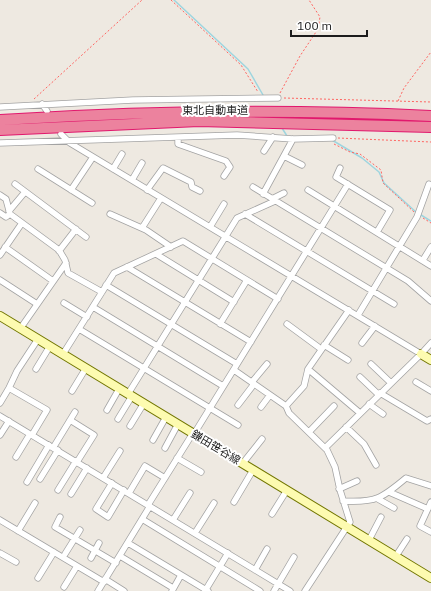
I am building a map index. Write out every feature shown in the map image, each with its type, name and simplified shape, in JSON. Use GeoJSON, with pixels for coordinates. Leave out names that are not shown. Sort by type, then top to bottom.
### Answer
{"type":"FeatureCollection","features":[{"type":"Feature","properties":{"kind":"highway","name":"東北自動車道"},"geometry":{"type":"LineString","coordinates":[[0,120],[202,113],[431,116]]}},
{"type":"Feature","properties":{"kind":"highway","name":"東北自動車道"},"geometry":{"type":"LineString","coordinates":[[0,130],[199,121],[431,127]]}},
{"type":"Feature","properties":{"kind":"street"},"geometry":{"type":"LineString","coordinates":[[0,102],[3,107],[42,104],[178,99],[278,98]]}},
{"type":"Feature","properties":{"kind":"street"},"geometry":{"type":"LineString","coordinates":[[42,104],[47,111]]}},
{"type":"Feature","properties":{"kind":"street"},"geometry":{"type":"LineString","coordinates":[[61,134],[66,140],[147,190],[431,360]]}},
{"type":"Feature","properties":{"kind":"street"},"geometry":{"type":"LineString","coordinates":[[0,143],[237,135],[293,139],[333,138]]}},
{"type":"Feature","properties":{"kind":"street"},"geometry":{"type":"LineString","coordinates":[[178,137],[178,144],[226,161],[230,167],[224,176]]}},
{"type":"Feature","properties":{"kind":"street"},"geometry":{"type":"LineString","coordinates":[[264,151],[273,137]]}},
{"type":"Feature","properties":{"kind":"street"},"geometry":{"type":"LineString","coordinates":[[263,194],[293,139]]}},
{"type":"Feature","properties":{"kind":"street"},"geometry":{"type":"LineString","coordinates":[[113,169],[122,154]]}},
{"type":"Feature","properties":{"kind":"street"},"geometry":{"type":"LineString","coordinates":[[284,156],[302,165]]}},
{"type":"Feature","properties":{"kind":"street"},"geometry":{"type":"LineString","coordinates":[[71,190],[93,157]]}},
{"type":"Feature","properties":{"kind":"street"},"geometry":{"type":"LineString","coordinates":[[132,180],[142,163]]}},
{"type":"Feature","properties":{"kind":"street"},"geometry":{"type":"LineString","coordinates":[[147,190],[163,168],[191,182],[192,187],[200,191]]}},
{"type":"Feature","properties":{"kind":"street"},"geometry":{"type":"LineString","coordinates":[[340,168],[336,177],[390,210],[377,232]]}},
{"type":"Feature","properties":{"kind":"street"},"geometry":{"type":"LineString","coordinates":[[38,169],[92,204]]}},
{"type":"Feature","properties":{"kind":"street"},"geometry":{"type":"LineString","coordinates":[[15,184],[86,237]]}},
{"type":"Feature","properties":{"kind":"street"},"geometry":{"type":"LineString","coordinates":[[98,591],[128,543],[177,458],[238,364],[348,184]]}},
{"type":"Feature","properties":{"kind":"street"},"geometry":{"type":"LineString","coordinates":[[358,315],[419,214],[429,184]]}},
{"type":"Feature","properties":{"kind":"street"},"geometry":{"type":"LineString","coordinates":[[253,188],[408,281],[431,301]]}},
{"type":"Feature","properties":{"kind":"street"},"geometry":{"type":"LineString","coordinates":[[308,190],[431,266]]}},
{"type":"Feature","properties":{"kind":"street"},"geometry":{"type":"LineString","coordinates":[[0,213],[6,217],[25,192]]}},
{"type":"Feature","properties":{"kind":"street"},"geometry":{"type":"LineString","coordinates":[[118,420],[144,368],[237,218],[284,193]]}},
{"type":"Feature","properties":{"kind":"street"},"geometry":{"type":"LineString","coordinates":[[0,195],[6,199],[10,212],[59,251],[66,263],[68,272],[102,292]]}},
{"type":"Feature","properties":{"kind":"street"},"geometry":{"type":"LineString","coordinates":[[142,228],[161,198]]}},
{"type":"Feature","properties":{"kind":"street"},"geometry":{"type":"LineString","coordinates":[[210,227],[224,204]]}},
{"type":"Feature","properties":{"kind":"street"},"geometry":{"type":"LineString","coordinates":[[110,214],[142,228],[171,247]]}},
{"type":"Feature","properties":{"kind":"street"},"geometry":{"type":"LineString","coordinates":[[245,214],[394,304]]}},
{"type":"Feature","properties":{"kind":"street"},"geometry":{"type":"LineString","coordinates":[[0,255],[22,223]]}},
{"type":"Feature","properties":{"kind":"street"},"geometry":{"type":"LineString","coordinates":[[59,251],[76,229]]}},
{"type":"Feature","properties":{"kind":"street"},"geometry":{"type":"LineString","coordinates":[[63,354],[114,273],[184,242],[278,299]]}},
{"type":"Feature","properties":{"kind":"street"},"geometry":{"type":"LineString","coordinates":[[5,247],[53,281]]}},
{"type":"Feature","properties":{"kind":"street"},"geometry":{"type":"LineString","coordinates":[[423,260],[431,247]]}},
{"type":"Feature","properties":{"kind":"street"},"geometry":{"type":"LineString","coordinates":[[156,254],[234,302]]}},
{"type":"Feature","properties":{"kind":"street"},"geometry":{"type":"LineString","coordinates":[[20,329],[66,263]]}},
{"type":"Feature","properties":{"kind":"street"},"geometry":{"type":"LineString","coordinates":[[127,267],[251,342]]}},
{"type":"Feature","properties":{"kind":"street"},"geometry":{"type":"LineString","coordinates":[[0,280],[37,304]]}},
{"type":"Feature","properties":{"kind":"street"},"geometry":{"type":"LineString","coordinates":[[220,324],[247,280]]}},
{"type":"Feature","properties":{"kind":"street"},"geometry":{"type":"LineString","coordinates":[[106,285],[238,364]]}},
{"type":"Feature","properties":{"kind":"street"},"geometry":{"type":"LineString","coordinates":[[64,303],[86,317]]}},
{"type":"Feature","properties":{"kind":"street"},"geometry":{"type":"LineString","coordinates":[[93,307],[223,386]]}},
{"type":"Feature","properties":{"kind":"street"},"geometry":{"type":"LineString","coordinates":[[286,406],[304,386],[308,369],[349,310]]}},
{"type":"Feature","properties":{"kind":"street","name":"鎌田笹谷線"},"geometry":{"type":"LineString","coordinates":[[0,316],[431,578]]}},
{"type":"Feature","properties":{"kind":"street"},"geometry":{"type":"LineString","coordinates":[[287,324],[323,347],[348,360]]}},
{"type":"Feature","properties":{"kind":"street"},"geometry":{"type":"LineString","coordinates":[[362,343],[375,326]]}},
{"type":"Feature","properties":{"kind":"street"},"geometry":{"type":"LineString","coordinates":[[79,330],[238,426]]}},
{"type":"Feature","properties":{"kind":"street"},"geometry":{"type":"LineString","coordinates":[[0,403],[38,339]]}},
{"type":"Feature","properties":{"kind":"street"},"geometry":{"type":"LineString","coordinates":[[325,448],[431,343]]}},
{"type":"Feature","properties":{"kind":"street"},"geometry":{"type":"LineString","coordinates":[[36,369],[50,346]]}},
{"type":"Feature","properties":{"kind":"street"},"geometry":{"type":"LineString","coordinates":[[238,405],[267,364]]}},
{"type":"Feature","properties":{"kind":"street"},"geometry":{"type":"LineString","coordinates":[[371,364],[391,383]]}},
{"type":"Feature","properties":{"kind":"street"},"geometry":{"type":"LineString","coordinates":[[72,391],[86,368]]}},
{"type":"Feature","properties":{"kind":"street"},"geometry":{"type":"LineString","coordinates":[[308,369],[360,413]]}},
{"type":"Feature","properties":{"kind":"street"},"geometry":{"type":"LineString","coordinates":[[234,370],[286,406],[289,413],[325,448],[335,467],[339,489],[350,522],[304,591]]}},
{"type":"Feature","properties":{"kind":"street"},"geometry":{"type":"LineString","coordinates":[[360,377],[379,394],[427,421],[431,419]]}},
{"type":"Feature","properties":{"kind":"street"},"geometry":{"type":"LineString","coordinates":[[416,382],[431,391]]}},
{"type":"Feature","properties":{"kind":"street"},"geometry":{"type":"LineString","coordinates":[[9,388],[47,410],[16,457]]}},
{"type":"Feature","properties":{"kind":"street"},"geometry":{"type":"LineString","coordinates":[[107,410],[119,389]]}},
{"type":"Feature","properties":{"kind":"street"},"geometry":{"type":"LineString","coordinates":[[261,407],[270,395]]}},
{"type":"Feature","properties":{"kind":"street"},"geometry":{"type":"LineString","coordinates":[[130,426],[144,403]]}},
{"type":"Feature","properties":{"kind":"street"},"geometry":{"type":"LineString","coordinates":[[369,404],[383,414]]}},
{"type":"Feature","properties":{"kind":"street"},"geometry":{"type":"LineString","coordinates":[[309,432],[334,406]]}},
{"type":"Feature","properties":{"kind":"street"},"geometry":{"type":"LineString","coordinates":[[27,482],[53,448],[75,412]]}},
{"type":"Feature","properties":{"kind":"street"},"geometry":{"type":"LineString","coordinates":[[0,416],[290,591]]}},
{"type":"Feature","properties":{"kind":"street"},"geometry":{"type":"LineString","coordinates":[[153,440],[166,417]]}},
{"type":"Feature","properties":{"kind":"street"},"geometry":{"type":"LineString","coordinates":[[58,490],[94,435],[70,420]]}},
{"type":"Feature","properties":{"kind":"street"},"geometry":{"type":"LineString","coordinates":[[0,435],[9,421]]}},
{"type":"Feature","properties":{"kind":"street"},"geometry":{"type":"LineString","coordinates":[[165,448],[178,424]]}},
{"type":"Feature","properties":{"kind":"street"},"geometry":{"type":"LineString","coordinates":[[346,427],[364,444],[376,465]]}},
{"type":"Feature","properties":{"kind":"street"},"geometry":{"type":"LineString","coordinates":[[243,463],[262,439]]}},
{"type":"Feature","properties":{"kind":"street"},"geometry":{"type":"LineString","coordinates":[[40,479],[53,448]]}},
{"type":"Feature","properties":{"kind":"street"},"geometry":{"type":"LineString","coordinates":[[103,478],[120,451]]}},
{"type":"Feature","properties":{"kind":"street"},"geometry":{"type":"LineString","coordinates":[[177,458],[201,472]]}},
{"type":"Feature","properties":{"kind":"street"},"geometry":{"type":"LineString","coordinates":[[112,483],[96,510],[108,517],[145,466],[165,478]]}},
{"type":"Feature","properties":{"kind":"street"},"geometry":{"type":"LineString","coordinates":[[71,494],[87,468]]}},
{"type":"Feature","properties":{"kind":"street"},"geometry":{"type":"LineString","coordinates":[[234,502],[253,470]]}},
{"type":"Feature","properties":{"kind":"street"},"geometry":{"type":"LineString","coordinates":[[343,501],[358,502],[378,499],[406,478],[431,486]]}},
{"type":"Feature","properties":{"kind":"street"},"geometry":{"type":"LineString","coordinates":[[339,489],[357,481]]}},
{"type":"Feature","properties":{"kind":"street"},"geometry":{"type":"LineString","coordinates":[[272,514],[287,490]]}},
{"type":"Feature","properties":{"kind":"street"},"geometry":{"type":"LineString","coordinates":[[389,492],[430,506],[420,526],[431,532]]}},
{"type":"Feature","properties":{"kind":"street"},"geometry":{"type":"LineString","coordinates":[[173,520],[190,493]]}},
{"type":"Feature","properties":{"kind":"street"},"geometry":{"type":"LineString","coordinates":[[378,499],[394,508]]}},
{"type":"Feature","properties":{"kind":"street"},"geometry":{"type":"LineString","coordinates":[[18,531],[35,503]]}},
{"type":"Feature","properties":{"kind":"street"},"geometry":{"type":"LineString","coordinates":[[195,533],[214,503]]}},
{"type":"Feature","properties":{"kind":"street"},"geometry":{"type":"LineString","coordinates":[[60,517],[55,526],[116,563]]}},
{"type":"Feature","properties":{"kind":"street"},"geometry":{"type":"LineString","coordinates":[[369,540],[381,517]]}},
{"type":"Feature","properties":{"kind":"street"},"geometry":{"type":"LineString","coordinates":[[142,519],[260,591]]}},
{"type":"Feature","properties":{"kind":"street"},"geometry":{"type":"LineString","coordinates":[[0,520],[77,566],[124,591]]}},
{"type":"Feature","properties":{"kind":"street"},"geometry":{"type":"LineString","coordinates":[[66,554],[80,530]]}},
{"type":"Feature","properties":{"kind":"street"},"geometry":{"type":"LineString","coordinates":[[396,556],[407,539]]}},
{"type":"Feature","properties":{"kind":"street"},"geometry":{"type":"LineString","coordinates":[[91,558],[99,543]]}},
{"type":"Feature","properties":{"kind":"street"},"geometry":{"type":"LineString","coordinates":[[128,543],[206,591],[228,553]]}},
{"type":"Feature","properties":{"kind":"street"},"geometry":{"type":"LineString","coordinates":[[255,570],[268,549]]}},
{"type":"Feature","properties":{"kind":"street"},"geometry":{"type":"LineString","coordinates":[[38,578],[54,552]]}},
{"type":"Feature","properties":{"kind":"street"},"geometry":{"type":"LineString","coordinates":[[0,553],[16,562]]}},
{"type":"Feature","properties":{"kind":"street"},"geometry":{"type":"LineString","coordinates":[[120,556],[172,590],[181,575]]}},
{"type":"Feature","properties":{"kind":"street"},"geometry":{"type":"LineString","coordinates":[[274,591],[294,557]]}},
{"type":"Feature","properties":{"kind":"street"},"geometry":{"type":"LineString","coordinates":[[64,587],[77,566]]}},
{"type":"Feature","properties":{"kind":"path"},"geometry":{"type":"LineString","coordinates":[[30,105],[33,100],[142,0]]}},
{"type":"Feature","properties":{"kind":"path"},"geometry":{"type":"LineString","coordinates":[[171,0],[241,65],[264,98]]}},
{"type":"Feature","properties":{"kind":"path"},"geometry":{"type":"LineString","coordinates":[[309,0],[320,17],[318,29],[296,63],[278,98],[431,102]]}},
{"type":"Feature","properties":{"kind":"path"},"geometry":{"type":"LineString","coordinates":[[398,101],[404,88],[431,52]]}},
{"type":"Feature","properties":{"kind":"path"},"geometry":{"type":"LineString","coordinates":[[333,138],[431,142]]}},
{"type":"Feature","properties":{"kind":"path"},"geometry":{"type":"LineString","coordinates":[[326,139],[350,152],[360,154],[381,170],[383,183],[386,187],[431,223]]}},
{"type":"Feature","properties":{"kind":"waterway"},"geometry":{"type":"LineString","coordinates":[[174,0],[248,69],[263,95]]}},
{"type":"Feature","properties":{"kind":"waterway"},"geometry":{"type":"LineString","coordinates":[[282,128],[287,136]]}},
{"type":"Feature","properties":{"kind":"waterway"},"geometry":{"type":"LineString","coordinates":[[332,140],[362,158],[379,172],[384,183],[417,213]]}},
{"type":"Feature","properties":{"kind":"waterway"},"geometry":{"type":"LineString","coordinates":[[421,215],[431,221]]}}]}
